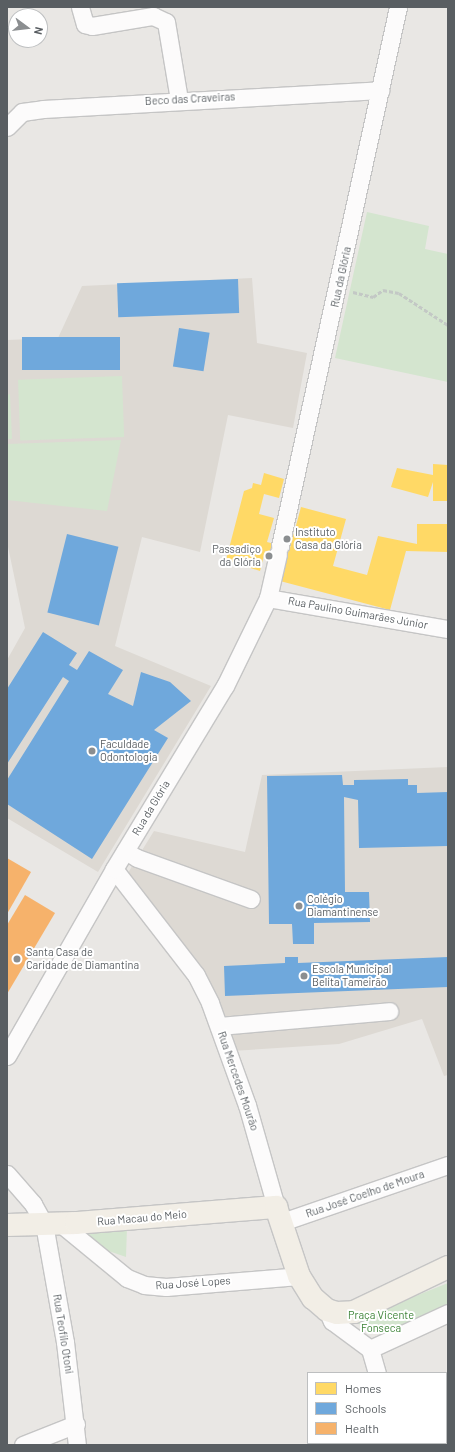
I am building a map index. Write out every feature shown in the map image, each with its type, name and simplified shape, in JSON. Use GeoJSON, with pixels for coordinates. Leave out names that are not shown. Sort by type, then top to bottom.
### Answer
{"type":"FeatureCollection","features":[{"type":"Feature","properties":{"kind":"main road","name":"Rua Macau do Meio"},"geometry":{"type":"LineString","coordinates":[[7,1225],[279,1214]]}},
{"type":"Feature","properties":{"kind":"main road","name":"Rua Mercedes Mourão"},"geometry":{"type":"LineString","coordinates":[[279,1214],[299,1276],[313,1298],[327,1310]]}},
{"type":"Feature","properties":{"kind":"main road"},"geometry":{"type":"LineString","coordinates":[[327,1310],[354,1312],[448,1267]]}},
{"type":"Feature","properties":{"kind":"street"},"geometry":{"type":"LineString","coordinates":[[80,7],[85,24],[92,26],[153,16],[166,22],[179,100]]}},
{"type":"Feature","properties":{"kind":"street","name":"Rua da Glória"},"geometry":{"type":"LineString","coordinates":[[7,1056],[114,869],[225,686],[268,598],[338,288],[398,7]]}},
{"type":"Feature","properties":{"kind":"street","name":"Beco das Craveiras"},"geometry":{"type":"LineString","coordinates":[[7,127],[14,117],[29,111],[179,100],[380,90]]}},
{"type":"Feature","properties":{"kind":"street","name":"Rua Paulino Guimarães Júnior"},"geometry":{"type":"LineString","coordinates":[[268,598],[448,629]]}},
{"type":"Feature","properties":{"kind":"street"},"geometry":{"type":"LineString","coordinates":[[125,851],[137,858],[251,899]]}},
{"type":"Feature","properties":{"kind":"street","name":"Rua Mercedes Mourão"},"geometry":{"type":"LineString","coordinates":[[114,869],[196,975],[219,1026],[247,1105],[279,1214]]}},
{"type":"Feature","properties":{"kind":"street"},"geometry":{"type":"LineString","coordinates":[[219,1026],[389,1011]]}},
{"type":"Feature","properties":{"kind":"street","name":"Rua José Coelho de Moura"},"geometry":{"type":"LineString","coordinates":[[279,1214],[448,1165]]}},
{"type":"Feature","properties":{"kind":"street"},"geometry":{"type":"LineString","coordinates":[[7,1174],[52,1224]]}},
{"type":"Feature","properties":{"kind":"street","name":"Rua José Lopes"},"geometry":{"type":"LineString","coordinates":[[52,1224],[127,1278],[144,1285],[166,1287],[299,1276]]}},
{"type":"Feature","properties":{"kind":"street","name":"Rua Teofilo Otoni"},"geometry":{"type":"LineString","coordinates":[[52,1224],[76,1424],[77,1445]]}},
{"type":"Feature","properties":{"kind":"street"},"geometry":{"type":"LineString","coordinates":[[327,1310],[332,1321],[370,1349],[377,1372]]}},
{"type":"Feature","properties":{"kind":"street"},"geometry":{"type":"LineString","coordinates":[[370,1349],[448,1313]]}},
{"type":"Feature","properties":{"kind":"street"},"geometry":{"type":"LineString","coordinates":[[23,1445],[76,1424]]}},
{"type":"Feature","properties":{"kind":"path"},"geometry":{"type":"LineString","coordinates":[[338,288],[373,296],[383,290],[399,293],[448,325]]}},
{"type":"Feature","properties":{"kind":"shaded area"},"geometry":{"type":"Polygon","coordinates":[[[252,278],[257,343],[307,353],[293,428],[228,415],[200,552],[142,537],[115,646],[211,686],[98,872],[7,818],[7,660],[25,628],[7,542],[7,340],[58,338],[82,286],[252,278]]]}},
{"type":"Feature","properties":{"kind":"shaded area","name":"Colégio Diamantinense"},"geometry":{"type":"Polygon","coordinates":[[[448,767],[448,1075],[444,1076],[422,1019],[339,1044],[232,1051],[126,876],[154,831],[245,852],[262,775],[448,767]]]}},
{"type":"Feature","properties":{"kind":"green space"},"geometry":{"type":"Polygon","coordinates":[[[367,212],[429,226],[425,249],[448,254],[448,382],[335,358],[367,212]]]}},
{"type":"Feature","properties":{"kind":"green space"},"geometry":{"type":"Polygon","coordinates":[[[122,376],[124,437],[20,441],[18,380],[122,376]]]}},
{"type":"Feature","properties":{"kind":"green space"},"geometry":{"type":"Polygon","coordinates":[[[10,394],[12,439],[7,439],[7,395],[10,394]]]}},
{"type":"Feature","properties":{"kind":"green space"},"geometry":{"type":"Polygon","coordinates":[[[121,440],[107,511],[7,500],[7,444],[121,440]]]}},
{"type":"Feature","properties":{"kind":"green space"},"geometry":{"type":"Polygon","coordinates":[[[127,1227],[126,1257],[100,1248],[77,1229],[127,1227]]]}},
{"type":"Feature","properties":{"kind":"green space","name":"Praça Vicente Fonseca"},"geometry":{"type":"Polygon","coordinates":[[[448,1283],[448,1306],[381,1335],[353,1321],[448,1283]]]}},
{"type":"Feature","properties":{"kind":"building: Homes"},"geometry":{"type":"Polygon","coordinates":[[[433,464],[448,465],[448,501],[433,501],[433,482],[428,497],[391,487],[397,468],[433,475],[433,464]]]}},
{"type":"Feature","properties":{"kind":"building: Homes"},"geometry":{"type":"Polygon","coordinates":[[[264,473],[284,479],[279,498],[264,494],[259,514],[274,518],[267,542],[290,548],[301,507],[346,519],[333,566],[367,575],[378,536],[417,544],[417,524],[448,524],[448,552],[406,551],[390,610],[280,581],[287,557],[265,551],[260,571],[226,560],[244,491],[252,488],[253,483],[261,485],[264,473]]]}},
{"type":"Feature","properties":{"kind":"building: Schools"},"geometry":{"type":"Polygon","coordinates":[[[238,279],[239,313],[118,317],[117,283],[238,279]]]}},
{"type":"Feature","properties":{"kind":"building: Schools"},"geometry":{"type":"Polygon","coordinates":[[[179,328],[210,333],[204,371],[173,367],[179,328]]]}},
{"type":"Feature","properties":{"kind":"building: Schools"},"geometry":{"type":"Polygon","coordinates":[[[22,337],[120,337],[120,370],[22,370],[22,337]]]}},
{"type":"Feature","properties":{"kind":"building: Schools"},"geometry":{"type":"Polygon","coordinates":[[[67,534],[118,547],[99,625],[47,613],[67,534]]]}},
{"type":"Feature","properties":{"kind":"building: Schools","name":"Faculdade Odontologia"},"geometry":{"type":"Polygon","coordinates":[[[43,632],[77,653],[69,665],[77,670],[89,651],[123,670],[108,694],[133,706],[141,672],[170,682],[191,701],[154,730],[168,738],[92,859],[7,804],[7,780],[69,681],[63,677],[7,764],[7,689],[43,632]]]}},
{"type":"Feature","properties":{"kind":"building: Schools"},"geometry":{"type":"Polygon","coordinates":[[[342,775],[343,785],[354,785],[354,780],[408,779],[408,785],[417,785],[417,793],[448,792],[448,846],[359,848],[358,800],[344,797],[345,892],[369,892],[370,922],[314,923],[314,944],[293,944],[292,924],[269,924],[267,776],[342,775]]]}},
{"type":"Feature","properties":{"kind":"building: Schools"},"geometry":{"type":"Polygon","coordinates":[[[285,957],[298,957],[298,963],[448,957],[448,987],[225,996],[224,966],[285,963],[285,957]]]}},
{"type":"Feature","properties":{"kind":"building: Health"},"geometry":{"type":"Polygon","coordinates":[[[7,858],[31,872],[7,914],[7,858]]]}},
{"type":"Feature","properties":{"kind":"building: Health","name":"Santa Casa de Caridade de Diamantina"},"geometry":{"type":"Polygon","coordinates":[[[25,895],[55,913],[7,994],[7,925],[25,895]]]}},
{"type":"Feature","properties":{"kind":"place","name":"Instituto Casa da Glória"},"geometry":{"type":"Point","coordinates":[287,539]}},
{"type":"Feature","properties":{"kind":"place","name":"Passadiço da Glória"},"geometry":{"type":"Point","coordinates":[269,556]}},
{"type":"Feature","properties":{"kind":"place","name":"Faculdade Odontologia"},"geometry":{"type":"Point","coordinates":[92,751]}},
{"type":"Feature","properties":{"kind":"place","name":"Colégio Diamantinense"},"geometry":{"type":"Point","coordinates":[299,906]}},
{"type":"Feature","properties":{"kind":"place","name":"Santa Casa de Caridade de Diamantina"},"geometry":{"type":"Point","coordinates":[17,959]}},
{"type":"Feature","properties":{"kind":"place","name":"Escola Municipal Belita Tameirão"},"geometry":{"type":"Point","coordinates":[304,976]}}]}
